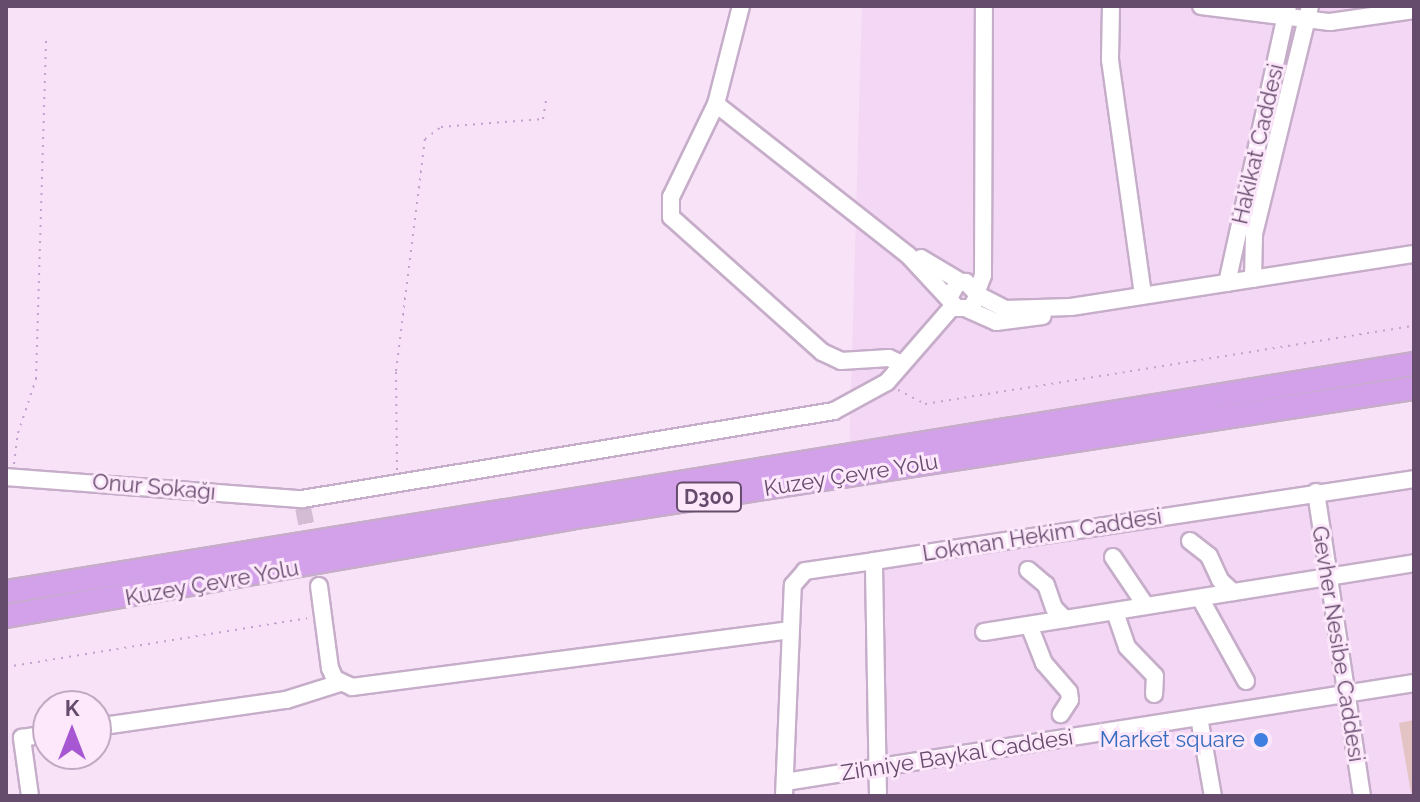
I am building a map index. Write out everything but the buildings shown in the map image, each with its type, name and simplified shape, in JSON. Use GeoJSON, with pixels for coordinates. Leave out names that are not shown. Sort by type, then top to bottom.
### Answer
{"type":"FeatureCollection","features":[{"type":"Feature","properties":{"kind":"highway","name":"Kuzey Çevre Yolu"},"geometry":{"type":"LineString","coordinates":[[6,592],[1414,364]]}},
{"type":"Feature","properties":{"kind":"highway","name":"Kuzey Çevre Yolu"},"geometry":{"type":"LineString","coordinates":[[6,616],[570,518],[1414,388]]}},
{"type":"Feature","properties":{"kind":"street"},"geometry":{"type":"LineString","coordinates":[[741,6],[716,104],[671,197],[674,223],[822,352],[841,361],[889,358],[902,364]]}},
{"type":"Feature","properties":{"kind":"street"},"geometry":{"type":"LineString","coordinates":[[887,382],[983,275],[979,235],[984,6]]}},
{"type":"Feature","properties":{"kind":"street"},"geometry":{"type":"LineString","coordinates":[[1111,6],[1110,60],[1143,295]]}},
{"type":"Feature","properties":{"kind":"street"},"geometry":{"type":"LineString","coordinates":[[1201,6],[1309,12],[1330,22],[1414,10]]}},
{"type":"Feature","properties":{"kind":"street","name":"Hakikat Caddesi"},"geometry":{"type":"LineString","coordinates":[[1227,283],[1287,11]]}},
{"type":"Feature","properties":{"kind":"street","name":"Hakikat Caddesi"},"geometry":{"type":"LineString","coordinates":[[1253,279],[1254,234],[1309,12]]}},
{"type":"Feature","properties":{"kind":"street"},"geometry":{"type":"LineString","coordinates":[[716,104],[908,255],[957,303],[1006,323],[1071,307],[1414,254]]}},
{"type":"Feature","properties":{"kind":"street"},"geometry":{"type":"LineString","coordinates":[[908,255],[1005,309],[1071,307]]}},
{"type":"Feature","properties":{"kind":"street"},"geometry":{"type":"LineString","coordinates":[[957,303],[970,288]]}},
{"type":"Feature","properties":{"kind":"street","name":"Onur Sokağı"},"geometry":{"type":"LineString","coordinates":[[11,477],[303,504],[834,411],[887,382]]}},
{"type":"Feature","properties":{"kind":"street","name":"Lokman Hekim Caddesi"},"geometry":{"type":"LineString","coordinates":[[790,630],[793,585],[801,573],[1414,479]]}},
{"type":"Feature","properties":{"kind":"street","name":"Gevher Nesibe Caddesi"},"geometry":{"type":"LineString","coordinates":[[1316,492],[1325,578],[1362,796]]}},
{"type":"Feature","properties":{"kind":"street"},"geometry":{"type":"LineString","coordinates":[[1190,541],[1209,556],[1220,580],[1233,592]]}},
{"type":"Feature","properties":{"kind":"street"},"geometry":{"type":"LineString","coordinates":[[1113,557],[1146,606]]}},
{"type":"Feature","properties":{"kind":"street"},"geometry":{"type":"LineString","coordinates":[[874,561],[878,796]]}},
{"type":"Feature","properties":{"kind":"street"},"geometry":{"type":"LineString","coordinates":[[984,632],[1414,563]]}},
{"type":"Feature","properties":{"kind":"street"},"geometry":{"type":"LineString","coordinates":[[1028,570],[1046,585],[1054,608],[1065,619]]}},
{"type":"Feature","properties":{"kind":"street"},"geometry":{"type":"LineString","coordinates":[[319,586],[330,668],[340,683]]}},
{"type":"Feature","properties":{"kind":"street"},"geometry":{"type":"LineString","coordinates":[[1200,598],[1246,681]]}},
{"type":"Feature","properties":{"kind":"street"},"geometry":{"type":"LineString","coordinates":[[1115,612],[1127,647],[1155,676],[1154,694]]}},
{"type":"Feature","properties":{"kind":"street"},"geometry":{"type":"LineString","coordinates":[[1029,625],[1044,663],[1069,692],[1070,700],[1061,714]]}},
{"type":"Feature","properties":{"kind":"street"},"geometry":{"type":"LineString","coordinates":[[112,725],[286,700],[340,683],[358,687],[790,630],[785,789]]}},
{"type":"Feature","properties":{"kind":"street","name":"Zihniye Baykal Caddesi"},"geometry":{"type":"LineString","coordinates":[[785,789],[878,768],[1414,683]]}},
{"type":"Feature","properties":{"kind":"street"},"geometry":{"type":"LineString","coordinates":[[1199,717],[1213,796]]}},
{"type":"Feature","properties":{"kind":"street"},"geometry":{"type":"LineString","coordinates":[[30,796],[22,738],[32,736]]}},
{"type":"Feature","properties":{"kind":"path"},"geometry":{"type":"LineString","coordinates":[[11,477],[16,442],[36,379],[46,35]]}},
{"type":"Feature","properties":{"kind":"path"},"geometry":{"type":"LineString","coordinates":[[399,487],[393,440],[396,371],[425,139],[435,128],[543,119],[546,100]]}},
{"type":"Feature","properties":{"kind":"path"},"geometry":{"type":"LineString","coordinates":[[887,382],[925,404],[1414,326]]}},
{"type":"Feature","properties":{"kind":"path"},"geometry":{"type":"LineString","coordinates":[[6,667],[279,627],[322,610]]}},
{"type":"Feature","properties":{"kind":"shaded area"},"geometry":{"type":"Polygon","coordinates":[[[862,6],[1414,6],[1414,374],[849,463],[862,6]]]}},
{"type":"Feature","properties":{"kind":"shaded area"},"geometry":{"type":"Polygon","coordinates":[[[1414,477],[1414,796],[876,796],[881,563],[1414,477]]]}},
{"type":"Feature","properties":{"kind":"shaded area"},"geometry":{"type":"Polygon","coordinates":[[[1414,720],[1414,792],[1411,793],[1399,723],[1414,720]]]}},
{"type":"Feature","properties":{"kind":"tunnel"},"geometry":{"type":"LineString","coordinates":[[303,508],[319,586]]}},
{"type":"Feature","properties":{"kind":"place","name":"Market square"},"geometry":{"type":"Point","coordinates":[1261,740]}}]}
